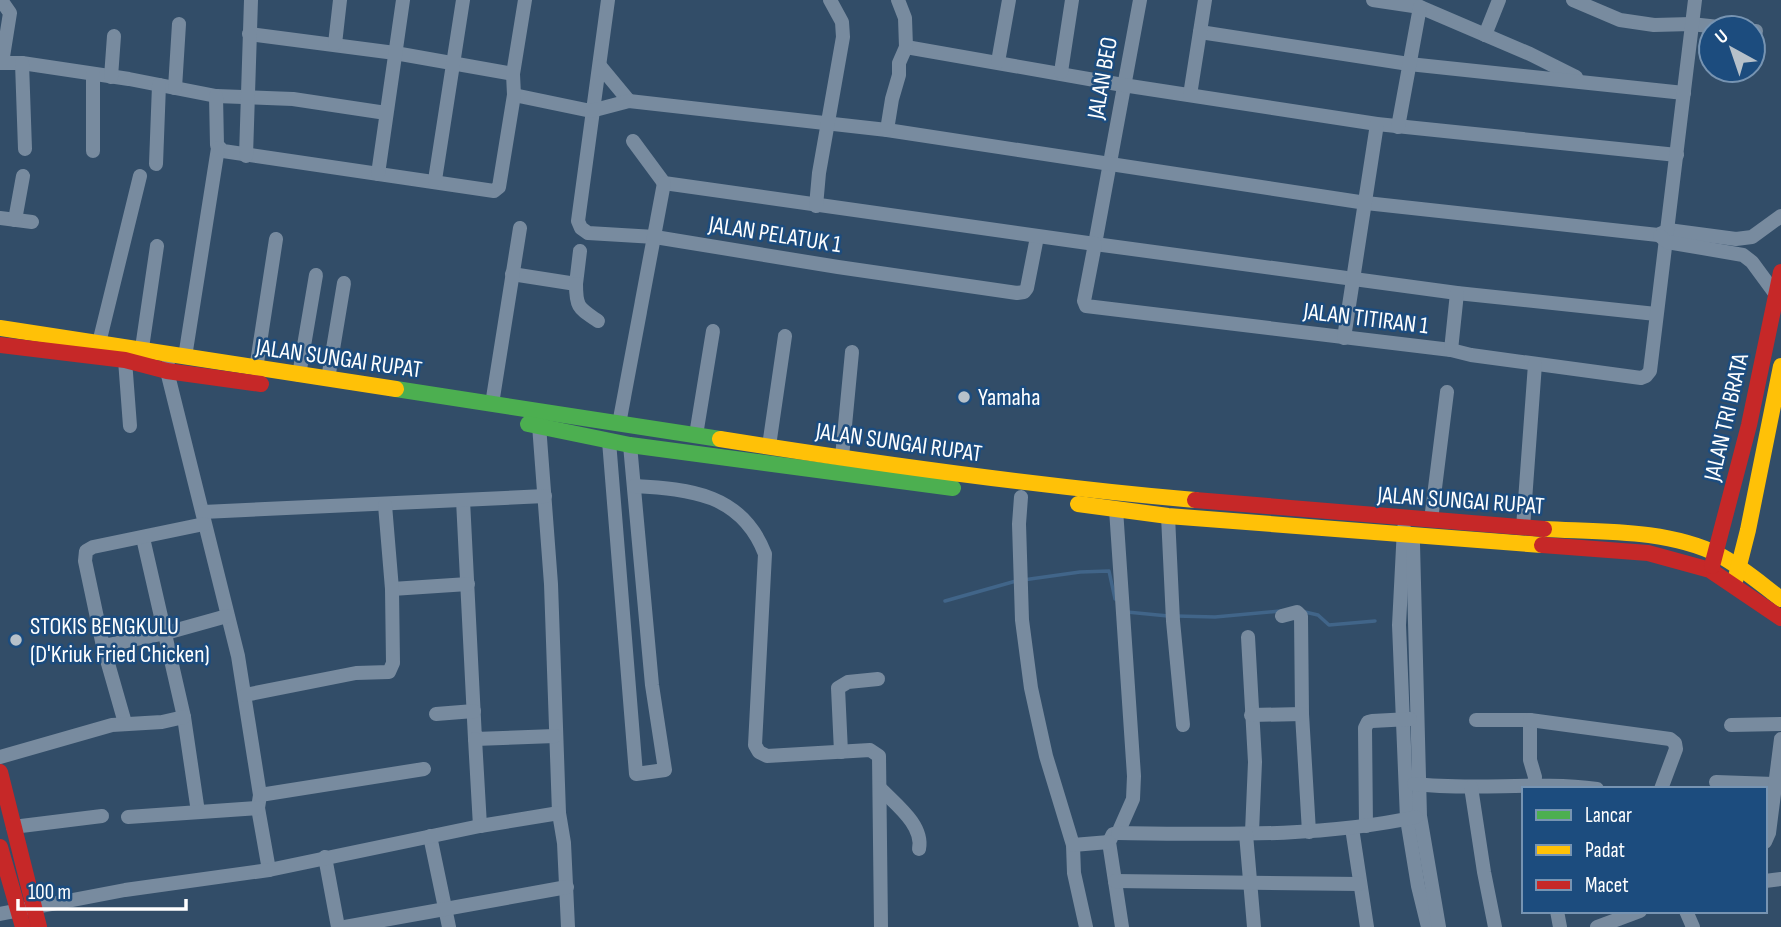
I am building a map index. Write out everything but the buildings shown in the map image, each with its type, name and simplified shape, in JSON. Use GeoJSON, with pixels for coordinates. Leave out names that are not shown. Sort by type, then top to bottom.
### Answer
{"type":"FeatureCollection","features":[{"type":"Feature","properties":{"kind":"main road","name":"JALAN TRI BRATA"},"geometry":{"type":"LineString","coordinates":[[1710,570],[1717,554],[1758,383],[1781,272]]}},
{"type":"Feature","properties":{"kind":"main road","name":"JALAN SUNGAI RUPAT"},"geometry":{"type":"LineString","coordinates":[[0,328],[142,348],[174,361],[429,401],[492,404],[940,472],[1648,554],[1710,570],[1781,618]]}},
{"type":"Feature","properties":{"kind":"main road","name":"JALAN SUNGAI RUPAT"},"geometry":{"type":"LineString","coordinates":[[0,345],[125,360],[174,361],[256,369],[328,379],[629,445],[1168,516],[1409,526],[1432,520],[1523,528],[1654,534],[1717,554],[1781,599]]}},
{"type":"Feature","properties":{"kind":"main road","name":"JALAN TRI BRATA"},"geometry":{"type":"LineString","coordinates":[[1733,585],[1781,366]]}},
{"type":"Feature","properties":{"kind":"main road"},"geometry":{"type":"LineString","coordinates":[[1758,383],[1776,386]]}},
{"type":"Feature","properties":{"kind":"main road"},"geometry":{"type":"LineString","coordinates":[[0,772],[39,927]]}},
{"type":"Feature","properties":{"kind":"main road"},"geometry":{"type":"LineString","coordinates":[[0,851],[23,927]]}},
{"type":"Feature","properties":{"kind":"street"},"geometry":{"type":"LineString","coordinates":[[1,0],[10,13],[1,63],[22,63],[216,96],[293,99],[386,113]]}},
{"type":"Feature","properties":{"kind":"street"},"geometry":{"type":"LineString","coordinates":[[246,156],[251,0]]}},
{"type":"Feature","properties":{"kind":"street"},"geometry":{"type":"LineString","coordinates":[[335,44],[340,0]]}},
{"type":"Feature","properties":{"kind":"street"},"geometry":{"type":"LineString","coordinates":[[378,174],[403,0]]}},
{"type":"Feature","properties":{"kind":"street"},"geometry":{"type":"LineString","coordinates":[[435,180],[463,0]]}},
{"type":"Feature","properties":{"kind":"street"},"geometry":{"type":"LineString","coordinates":[[218,148],[246,156],[435,180],[494,191],[497,189],[514,95],[513,74],[525,0]]}},
{"type":"Feature","properties":{"kind":"street"},"geometry":{"type":"LineString","coordinates":[[591,111],[608,0]]}},
{"type":"Feature","properties":{"kind":"street"},"geometry":{"type":"LineString","coordinates":[[816,206],[819,173],[843,37],[842,22],[830,0]]}},
{"type":"Feature","properties":{"kind":"street"},"geometry":{"type":"LineString","coordinates":[[887,130],[899,75],[899,63],[906,47],[905,18],[898,0]]}},
{"type":"Feature","properties":{"kind":"street"},"geometry":{"type":"LineString","coordinates":[[998,61],[1009,0]]}},
{"type":"Feature","properties":{"kind":"street"},"geometry":{"type":"LineString","coordinates":[[1061,72],[1072,0]]}},
{"type":"Feature","properties":{"kind":"street","name":"JALAN BEO"},"geometry":{"type":"LineString","coordinates":[[1086,306],[1084,301],[1140,0]]}},
{"type":"Feature","properties":{"kind":"street"},"geometry":{"type":"LineString","coordinates":[[1190,95],[1205,0]]}},
{"type":"Feature","properties":{"kind":"street"},"geometry":{"type":"LineString","coordinates":[[1373,0],[1420,8],[1583,81]]}},
{"type":"Feature","properties":{"kind":"street"},"geometry":{"type":"LineString","coordinates":[[1485,35],[1499,0]]}},
{"type":"Feature","properties":{"kind":"street"},"geometry":{"type":"LineString","coordinates":[[1573,0],[1620,20],[1654,25],[1697,25]]}},
{"type":"Feature","properties":{"kind":"street"},"geometry":{"type":"LineString","coordinates":[[633,141],[664,183],[1037,237],[1457,293],[1656,314],[1695,0]]}},
{"type":"Feature","properties":{"kind":"street"},"geometry":{"type":"LineString","coordinates":[[1398,127],[1420,8]]}},
{"type":"Feature","properties":{"kind":"street"},"geometry":{"type":"LineString","coordinates":[[175,88],[179,24]]}},
{"type":"Feature","properties":{"kind":"street"},"geometry":{"type":"LineString","coordinates":[[1200,32],[1409,64],[1684,93]]}},
{"type":"Feature","properties":{"kind":"street"},"geometry":{"type":"LineString","coordinates":[[249,34],[395,53],[513,74]]}},
{"type":"Feature","properties":{"kind":"street"},"geometry":{"type":"LineString","coordinates":[[111,77],[114,36]]}},
{"type":"Feature","properties":{"kind":"street"},"geometry":{"type":"LineString","coordinates":[[906,47],[1061,72],[1123,85],[1398,127],[1677,155]]}},
{"type":"Feature","properties":{"kind":"street"},"geometry":{"type":"LineString","coordinates":[[22,63],[25,149]]}},
{"type":"Feature","properties":{"kind":"street"},"geometry":{"type":"LineString","coordinates":[[600,66],[629,100]]}},
{"type":"Feature","properties":{"kind":"street"},"geometry":{"type":"LineString","coordinates":[[93,74],[93,151]]}},
{"type":"Feature","properties":{"kind":"street"},"geometry":{"type":"LineString","coordinates":[[156,164],[159,85]]}},
{"type":"Feature","properties":{"kind":"street"},"geometry":{"type":"LineString","coordinates":[[514,95],[591,111],[629,100],[829,122],[1366,203],[1664,236],[1736,239],[1752,237],[1781,216]]}},
{"type":"Feature","properties":{"kind":"street"},"geometry":{"type":"LineString","coordinates":[[216,96],[218,148],[174,361],[203,518],[245,695],[269,870]]}},
{"type":"Feature","properties":{"kind":"street","name":"JALAN PELATUK 1"},"geometry":{"type":"LineString","coordinates":[[591,111],[578,221],[581,228],[588,233],[655,237],[1017,293],[1024,292],[1027,288],[1037,237]]}},
{"type":"Feature","properties":{"kind":"street"},"geometry":{"type":"LineString","coordinates":[[1344,338],[1377,124]]}},
{"type":"Feature","properties":{"kind":"street"},"geometry":{"type":"LineString","coordinates":[[23,176],[8,219],[32,222]]}},
{"type":"Feature","properties":{"kind":"street"},"geometry":{"type":"LineString","coordinates":[[99,343],[140,176]]}},
{"type":"Feature","properties":{"kind":"street"},"geometry":{"type":"LineString","coordinates":[[619,424],[664,183]]}},
{"type":"Feature","properties":{"kind":"street"},"geometry":{"type":"LineString","coordinates":[[492,404],[520,228]]}},
{"type":"Feature","properties":{"kind":"street"},"geometry":{"type":"LineString","coordinates":[[1664,236],[1743,255],[1752,262],[1777,296]]}},
{"type":"Feature","properties":{"kind":"street"},"geometry":{"type":"LineString","coordinates":[[256,369],[276,239]]}},
{"type":"Feature","properties":{"kind":"street"},"geometry":{"type":"LineString","coordinates":[[142,348],[157,246]]}},
{"type":"Feature","properties":{"kind":"street"},"geometry":{"type":"LineString","coordinates":[[580,251],[576,301],[579,307],[598,321]]}},
{"type":"Feature","properties":{"kind":"street"},"geometry":{"type":"LineString","coordinates":[[512,274],[576,284]]}},
{"type":"Feature","properties":{"kind":"street"},"geometry":{"type":"LineString","coordinates":[[299,375],[316,275]]}},
{"type":"Feature","properties":{"kind":"street"},"geometry":{"type":"LineString","coordinates":[[328,379],[344,283]]}},
{"type":"Feature","properties":{"kind":"street"},"geometry":{"type":"LineString","coordinates":[[1451,350],[1457,293]]}},
{"type":"Feature","properties":{"kind":"street","name":"JALAN TITIRAN 1"},"geometry":{"type":"LineString","coordinates":[[1086,306],[1451,350],[1641,378],[1650,371],[1656,314]]}},
{"type":"Feature","properties":{"kind":"street"},"geometry":{"type":"LineString","coordinates":[[696,435],[713,331]]}},
{"type":"Feature","properties":{"kind":"street"},"geometry":{"type":"LineString","coordinates":[[769,446],[785,336]]}},
{"type":"Feature","properties":{"kind":"street"},"geometry":{"type":"LineString","coordinates":[[842,457],[852,352]]}},
{"type":"Feature","properties":{"kind":"street"},"geometry":{"type":"LineString","coordinates":[[125,360],[130,426]]}},
{"type":"Feature","properties":{"kind":"street"},"geometry":{"type":"LineString","coordinates":[[1523,528],[1535,364]]}},
{"type":"Feature","properties":{"kind":"street"},"geometry":{"type":"LineString","coordinates":[[1432,520],[1447,392]]}},
{"type":"Feature","properties":{"kind":"street"},"geometry":{"type":"LineString","coordinates":[[539,425],[551,584],[555,736],[568,927]]}},
{"type":"Feature","properties":{"kind":"street"},"geometry":{"type":"LineString","coordinates":[[609,441],[636,774],[665,770],[652,685],[629,445]]}},
{"type":"Feature","properties":{"kind":"street"},"geometry":{"type":"LineString","coordinates":[[634,486],[682,489],[705,496],[742,516],[758,535],[765,554],[755,746],[767,756],[870,750],[876,752],[880,762],[881,927]]}},
{"type":"Feature","properties":{"kind":"street"},"geometry":{"type":"LineString","coordinates":[[125,723],[103,646],[85,555],[93,547],[143,538],[203,518],[545,496]]}},
{"type":"Feature","properties":{"kind":"street"},"geometry":{"type":"LineString","coordinates":[[1021,496],[1019,524],[1022,620],[1036,718],[1073,845],[1074,873],[1086,927]]}},
{"type":"Feature","properties":{"kind":"street"},"geometry":{"type":"LineString","coordinates":[[463,500],[480,826]]}},
{"type":"Feature","properties":{"kind":"street"},"geometry":{"type":"LineString","coordinates":[[245,695],[356,673],[389,672],[393,663],[392,589],[385,505]]}},
{"type":"Feature","properties":{"kind":"street"},"geometry":{"type":"LineString","coordinates":[[1116,509],[1134,776],[1133,799],[1114,838],[1115,880],[1122,927]]}},
{"type":"Feature","properties":{"kind":"street"},"geometry":{"type":"LineString","coordinates":[[1168,516],[1172,621],[1183,725]]}},
{"type":"Feature","properties":{"kind":"street"},"geometry":{"type":"LineString","coordinates":[[1409,526],[1414,817],[1418,886],[1428,927]]}},
{"type":"Feature","properties":{"kind":"street"},"geometry":{"type":"LineString","coordinates":[[143,538],[184,717],[198,812]]}},
{"type":"Feature","properties":{"kind":"street"},"geometry":{"type":"LineString","coordinates":[[392,589],[468,584]]}},
{"type":"Feature","properties":{"kind":"street"},"geometry":{"type":"LineString","coordinates":[[1282,615],[1297,612],[1301,615],[1302,714],[1309,832]]}},
{"type":"Feature","properties":{"kind":"street"},"geometry":{"type":"LineString","coordinates":[[103,646],[228,616]]}},
{"type":"Feature","properties":{"kind":"street"},"geometry":{"type":"LineString","coordinates":[[1248,637],[1255,762],[1249,833],[1254,927]]}},
{"type":"Feature","properties":{"kind":"street"},"geometry":{"type":"LineString","coordinates":[[841,752],[838,688],[848,682],[878,679]]}},
{"type":"Feature","properties":{"kind":"street"},"geometry":{"type":"LineString","coordinates":[[628,690],[652,685]]}},
{"type":"Feature","properties":{"kind":"street"},"geometry":{"type":"LineString","coordinates":[[436,715],[474,711]]}},
{"type":"Feature","properties":{"kind":"street"},"geometry":{"type":"LineString","coordinates":[[1251,715],[1302,714]]}},
{"type":"Feature","properties":{"kind":"street"},"geometry":{"type":"LineString","coordinates":[[0,757],[125,723],[151,723],[184,717]]}},
{"type":"Feature","properties":{"kind":"street"},"geometry":{"type":"LineString","coordinates":[[1367,927],[1359,884],[1359,827],[1365,728],[1372,720],[1411,719]]}},
{"type":"Feature","properties":{"kind":"street"},"geometry":{"type":"LineString","coordinates":[[1476,719],[1530,720],[1670,739],[1675,743],[1676,749],[1662,787]]}},
{"type":"Feature","properties":{"kind":"street"},"geometry":{"type":"LineString","coordinates":[[1530,720],[1530,760],[1535,777],[1534,786]]}},
{"type":"Feature","properties":{"kind":"street"},"geometry":{"type":"LineString","coordinates":[[1731,725],[1781,724]]}},
{"type":"Feature","properties":{"kind":"street"},"geometry":{"type":"LineString","coordinates":[[475,739],[555,736]]}},
{"type":"Feature","properties":{"kind":"street"},"geometry":{"type":"LineString","coordinates":[[1767,838],[1781,739]]}},
{"type":"Feature","properties":{"kind":"street"},"geometry":{"type":"LineString","coordinates":[[128,817],[198,812],[424,769]]}},
{"type":"Feature","properties":{"kind":"street"},"geometry":{"type":"LineString","coordinates":[[1716,782],[1774,785]]}},
{"type":"Feature","properties":{"kind":"street"},"geometry":{"type":"LineString","coordinates":[[1414,784],[1554,787]]}},
{"type":"Feature","properties":{"kind":"street"},"geometry":{"type":"LineString","coordinates":[[1471,787],[1484,872],[1496,927]]}},
{"type":"Feature","properties":{"kind":"street"},"geometry":{"type":"LineString","coordinates":[[880,788],[915,826],[920,835],[919,849]]}},
{"type":"Feature","properties":{"kind":"street"},"geometry":{"type":"LineString","coordinates":[[0,914],[125,890],[269,870],[480,826],[559,813]]}},
{"type":"Feature","properties":{"kind":"street"},"geometry":{"type":"LineString","coordinates":[[13,827],[102,817]]}},
{"type":"Feature","properties":{"kind":"street"},"geometry":{"type":"LineString","coordinates":[[1073,845],[1114,838],[1309,832],[1359,827],[1414,817]]}},
{"type":"Feature","properties":{"kind":"street"},"geometry":{"type":"LineString","coordinates":[[1414,817],[1439,927]]}},
{"type":"Feature","properties":{"kind":"street"},"geometry":{"type":"LineString","coordinates":[[430,836],[449,927]]}},
{"type":"Feature","properties":{"kind":"street"},"geometry":{"type":"LineString","coordinates":[[325,857],[338,927]]}},
{"type":"Feature","properties":{"kind":"street"},"geometry":{"type":"LineString","coordinates":[[1115,880],[1359,884]]}},
{"type":"Feature","properties":{"kind":"street"},"geometry":{"type":"LineString","coordinates":[[345,927],[566,887]]}},
{"type":"Feature","properties":{"kind":"street"},"geometry":{"type":"LineString","coordinates":[[1597,927],[1619,914]]}},
{"type":"Feature","properties":{"kind":"waterway"},"geometry":{"type":"LineString","coordinates":[[1023,580],[1109,571],[1115,599]]}},
{"type":"Feature","properties":{"kind":"waterway"},"geometry":{"type":"LineString","coordinates":[[945,601],[1016,581]]}},
{"type":"Feature","properties":{"kind":"waterway"},"geometry":{"type":"LineString","coordinates":[[1176,616],[1215,617],[1280,611]]}},
{"type":"Feature","properties":{"kind":"waterway"},"geometry":{"type":"LineString","coordinates":[[1127,612],[1168,616]]}},
{"type":"Feature","properties":{"kind":"waterway"},"geometry":{"type":"LineString","coordinates":[[1305,612],[1318,615],[1329,625],[1375,621]]}},
{"type":"Feature","properties":{"kind":"traffic: fast"},"geometry":{"type":"LineString","coordinates":[[396,389],[720,439]]}},
{"type":"Feature","properties":{"kind":"traffic: fast"},"geometry":{"type":"LineString","coordinates":[[528,424],[630,445],[953,488]]}},
{"type":"Feature","properties":{"kind":"traffic: slow"},"geometry":{"type":"LineString","coordinates":[[0,328],[396,389]]}},
{"type":"Feature","properties":{"kind":"traffic: slow"},"geometry":{"type":"LineString","coordinates":[[1735,581],[1781,366]]}},
{"type":"Feature","properties":{"kind":"traffic: slow"},"geometry":{"type":"LineString","coordinates":[[720,439],[957,474],[1195,500]]}},
{"type":"Feature","properties":{"kind":"traffic: slow"},"geometry":{"type":"LineString","coordinates":[[1078,504],[1168,516],[1542,545]]}},
{"type":"Feature","properties":{"kind":"traffic: slow"},"geometry":{"type":"LineString","coordinates":[[1544,529],[1633,533],[1678,540],[1719,555],[1781,599]]}},
{"type":"Feature","properties":{"kind":"traffic: jam"},"geometry":{"type":"LineString","coordinates":[[1712,566],[1749,425],[1781,272]]}},
{"type":"Feature","properties":{"kind":"traffic: jam"},"geometry":{"type":"LineString","coordinates":[[0,345],[125,360],[167,371],[261,384]]}},
{"type":"Feature","properties":{"kind":"traffic: jam"},"geometry":{"type":"LineString","coordinates":[[1195,500],[1544,529]]}},
{"type":"Feature","properties":{"kind":"traffic: jam"},"geometry":{"type":"LineString","coordinates":[[1542,545],[1648,553],[1710,570],[1781,618]]}},
{"type":"Feature","properties":{"kind":"traffic: jam"},"geometry":{"type":"LineString","coordinates":[[0,772],[39,927]]}},
{"type":"Feature","properties":{"kind":"traffic: jam"},"geometry":{"type":"LineString","coordinates":[[0,847],[23,927]]}},
{"type":"Feature","properties":{"kind":"place","name":"Yamaha"},"geometry":{"type":"Point","coordinates":[964,397]}},
{"type":"Feature","properties":{"kind":"place","name":"STOKIS BENGKULU (D'Kriuk Fried Chicken)"},"geometry":{"type":"Point","coordinates":[16,640]}}]}
